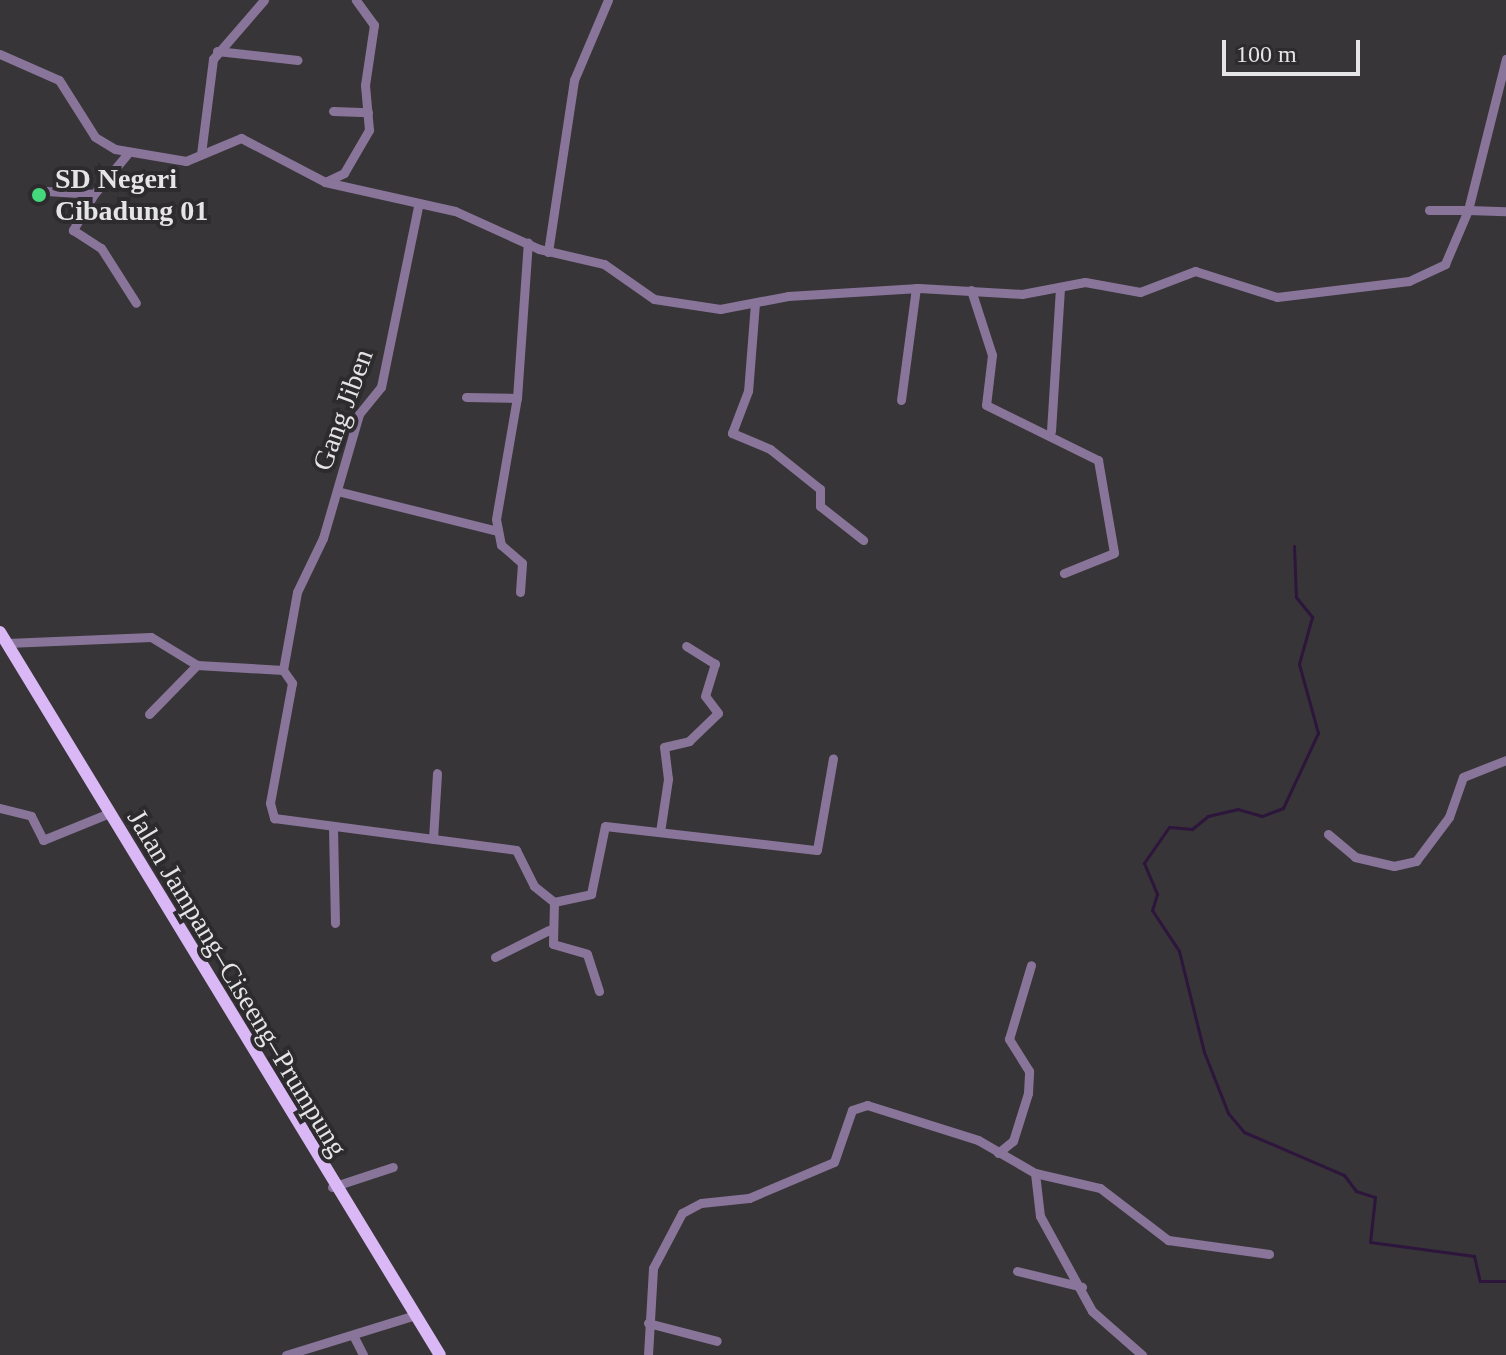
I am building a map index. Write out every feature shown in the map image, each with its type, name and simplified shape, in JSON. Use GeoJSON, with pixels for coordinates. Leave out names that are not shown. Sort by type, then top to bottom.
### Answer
{"type":"FeatureCollection","features":[{"type":"Feature","properties":{"kind":"main road","name":"Jalan Jampang–Ciseeng–Prumpung"},"geometry":{"type":"LineString","coordinates":[[3,637],[332,1187],[440,1355]]}},
{"type":"Feature","properties":{"kind":"street"},"geometry":{"type":"LineString","coordinates":[[201,154],[205,86],[217,51],[264,0]]}},
{"type":"Feature","properties":{"kind":"street"},"geometry":{"type":"LineString","coordinates":[[325,182],[354,159],[369,130],[374,25],[356,0]]}},
{"type":"Feature","properties":{"kind":"street"},"geometry":{"type":"LineString","coordinates":[[548,252],[574,80],[608,0]]}},
{"type":"Feature","properties":{"kind":"street"},"geometry":{"type":"LineString","coordinates":[[217,51],[297,60]]}},
{"type":"Feature","properties":{"kind":"street"},"geometry":{"type":"LineString","coordinates":[[0,54],[59,80],[95,137],[129,152],[186,161],[241,138],[325,182],[418,206],[468,215],[548,252],[604,264],[654,299],[728,310],[755,303],[916,288],[1060,287],[1085,282],[1140,292],[1204,272],[1277,297],[1409,281],[1445,264],[1468,210],[1506,59]]}},
{"type":"Feature","properties":{"kind":"street"},"geometry":{"type":"LineString","coordinates":[[333,111],[368,112]]}},
{"type":"Feature","properties":{"kind":"street"},"geometry":{"type":"LineString","coordinates":[[129,152],[94,194],[73,230],[101,248],[136,303]]}},
{"type":"Feature","properties":{"kind":"street"},"geometry":{"type":"LineString","coordinates":[[46,191],[94,194]]}},
{"type":"Feature","properties":{"kind":"street","name":"Gang Jiben"},"geometry":{"type":"LineString","coordinates":[[333,828],[289,824],[270,812],[292,683],[283,670],[297,592],[337,491],[359,414],[381,387],[418,206]]}},
{"type":"Feature","properties":{"kind":"street"},"geometry":{"type":"LineString","coordinates":[[1429,210],[1506,211]]}},
{"type":"Feature","properties":{"kind":"street"},"geometry":{"type":"LineString","coordinates":[[497,531],[517,398],[528,242]]}},
{"type":"Feature","properties":{"kind":"street"},"geometry":{"type":"LineString","coordinates":[[1051,431],[1060,287]]}},
{"type":"Feature","properties":{"kind":"street"},"geometry":{"type":"LineString","coordinates":[[901,400],[916,288]]}},
{"type":"Feature","properties":{"kind":"street"},"geometry":{"type":"LineString","coordinates":[[971,290],[992,355],[986,405],[1051,431],[1098,460],[1116,547],[1110,558],[1064,573]]}},
{"type":"Feature","properties":{"kind":"street"},"geometry":{"type":"LineString","coordinates":[[755,303],[748,391],[732,433],[770,449],[820,489],[820,506],[863,540]]}},
{"type":"Feature","properties":{"kind":"street"},"geometry":{"type":"LineString","coordinates":[[466,397],[517,398]]}},
{"type":"Feature","properties":{"kind":"street"},"geometry":{"type":"LineString","coordinates":[[337,491],[497,531],[522,563],[520,592]]}},
{"type":"Feature","properties":{"kind":"street"},"geometry":{"type":"LineString","coordinates":[[3,637],[151,637],[197,665],[283,670]]}},
{"type":"Feature","properties":{"kind":"street"},"geometry":{"type":"LineString","coordinates":[[660,832],[664,747],[689,741],[718,713],[705,696],[715,664],[686,646]]}},
{"type":"Feature","properties":{"kind":"street"},"geometry":{"type":"LineString","coordinates":[[149,714],[197,665]]}},
{"type":"Feature","properties":{"kind":"street"},"geometry":{"type":"LineString","coordinates":[[554,902],[591,894],[605,826],[817,850],[833,758]]}},
{"type":"Feature","properties":{"kind":"street"},"geometry":{"type":"LineString","coordinates":[[1328,834],[1355,857],[1394,866],[1416,861],[1449,817],[1463,777],[1506,760]]}},
{"type":"Feature","properties":{"kind":"street"},"geometry":{"type":"LineString","coordinates":[[433,839],[437,773]]}},
{"type":"Feature","properties":{"kind":"street"},"geometry":{"type":"LineString","coordinates":[[0,808],[31,816],[43,840],[107,814]]}},
{"type":"Feature","properties":{"kind":"street"},"geometry":{"type":"LineString","coordinates":[[335,923],[333,828],[516,850],[534,886],[554,902]]}},
{"type":"Feature","properties":{"kind":"street"},"geometry":{"type":"LineString","coordinates":[[554,902],[549,930],[553,944],[587,954],[599,991]]}},
{"type":"Feature","properties":{"kind":"street"},"geometry":{"type":"LineString","coordinates":[[495,957],[549,930]]}},
{"type":"Feature","properties":{"kind":"street"},"geometry":{"type":"LineString","coordinates":[[998,1153],[1013,1141],[1028,1093],[1029,1071],[1009,1039],[1031,965]]}},
{"type":"Feature","properties":{"kind":"street"},"geometry":{"type":"LineString","coordinates":[[648,1355],[653,1268],[682,1213],[701,1203],[749,1198],[834,1162],[859,1107],[963,1135],[1035,1173],[1110,1192],[1168,1240],[1269,1254]]}},
{"type":"Feature","properties":{"kind":"street"},"geometry":{"type":"LineString","coordinates":[[332,1187],[393,1167]]}},
{"type":"Feature","properties":{"kind":"street"},"geometry":{"type":"LineString","coordinates":[[1035,1173],[1040,1216],[1082,1287],[1095,1316],[1142,1355]]}},
{"type":"Feature","properties":{"kind":"street"},"geometry":{"type":"LineString","coordinates":[[1017,1271],[1082,1287]]}},
{"type":"Feature","properties":{"kind":"street"},"geometry":{"type":"LineString","coordinates":[[286,1355],[415,1315]]}},
{"type":"Feature","properties":{"kind":"street"},"geometry":{"type":"LineString","coordinates":[[648,1323],[717,1341]]}},
{"type":"Feature","properties":{"kind":"street"},"geometry":{"type":"LineString","coordinates":[[353,1335],[363,1355]]}},
{"type":"Feature","properties":{"kind":"street"},"geometry":{"type":"LineString","coordinates":[[319,1343],[323,1355]]}},
{"type":"Feature","properties":{"kind":"waterway"},"geometry":{"type":"LineString","coordinates":[[1294,546],[1296,597],[1312,617],[1299,664],[1318,733],[1283,808],[1262,816],[1238,809],[1208,816],[1192,829],[1169,827],[1144,863],[1157,894],[1152,910],[1179,951],[1204,1052],[1228,1113],[1244,1132],[1344,1175],[1356,1191],[1375,1197],[1370,1242],[1474,1256],[1480,1281],[1506,1281]]}},
{"type":"Feature","properties":{"kind":"place","name":"SD Negeri Cibadung 01"},"geometry":{"type":"Point","coordinates":[39,195]}}]}
